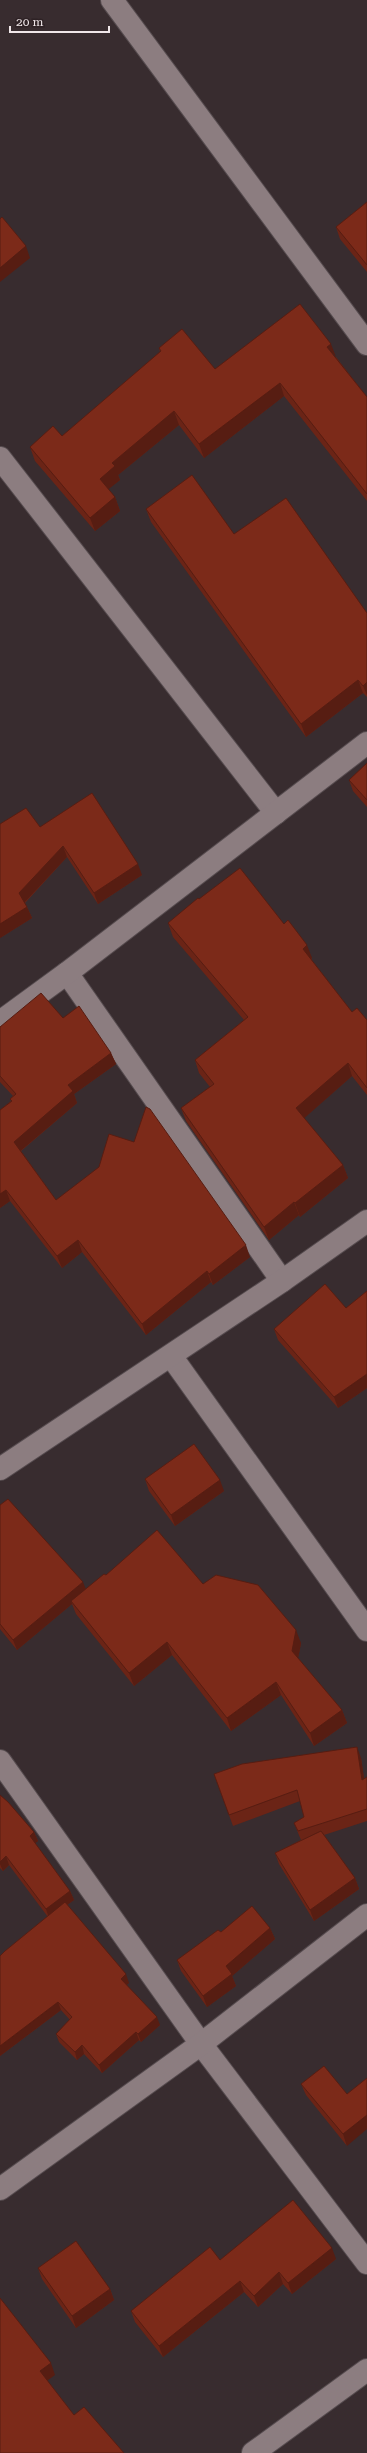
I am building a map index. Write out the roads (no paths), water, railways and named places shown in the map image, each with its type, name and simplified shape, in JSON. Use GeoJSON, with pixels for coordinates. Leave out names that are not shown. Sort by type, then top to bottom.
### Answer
{"type":"FeatureCollection","features":[{"type":"Feature","properties":{"kind":"street"},"geometry":{"type":"LineString","coordinates":[[112,0],[367,344]]}},
{"type":"Feature","properties":{"kind":"street"},"geometry":{"type":"LineString","coordinates":[[0,458],[276,813]]}},
{"type":"Feature","properties":{"kind":"street"},"geometry":{"type":"LineString","coordinates":[[0,1022],[68,973],[367,743]]}},
{"type":"Feature","properties":{"kind":"street"},"geometry":{"type":"LineString","coordinates":[[68,973],[282,1282]]}},
{"type":"Feature","properties":{"kind":"street"},"geometry":{"type":"LineString","coordinates":[[0,1469],[282,1282],[367,1221]]}},
{"type":"Feature","properties":{"kind":"street"},"geometry":{"type":"LineString","coordinates":[[170,1356],[367,1630]]}},
{"type":"Feature","properties":{"kind":"street"},"geometry":{"type":"LineString","coordinates":[[0,1761],[201,2044],[367,2263]]}},
{"type":"Feature","properties":{"kind":"street"},"geometry":{"type":"LineString","coordinates":[[0,2189],[201,2044],[367,1915]]}},
{"type":"Feature","properties":{"kind":"street"},"geometry":{"type":"LineString","coordinates":[[253,2453],[367,2370]]}}]}
